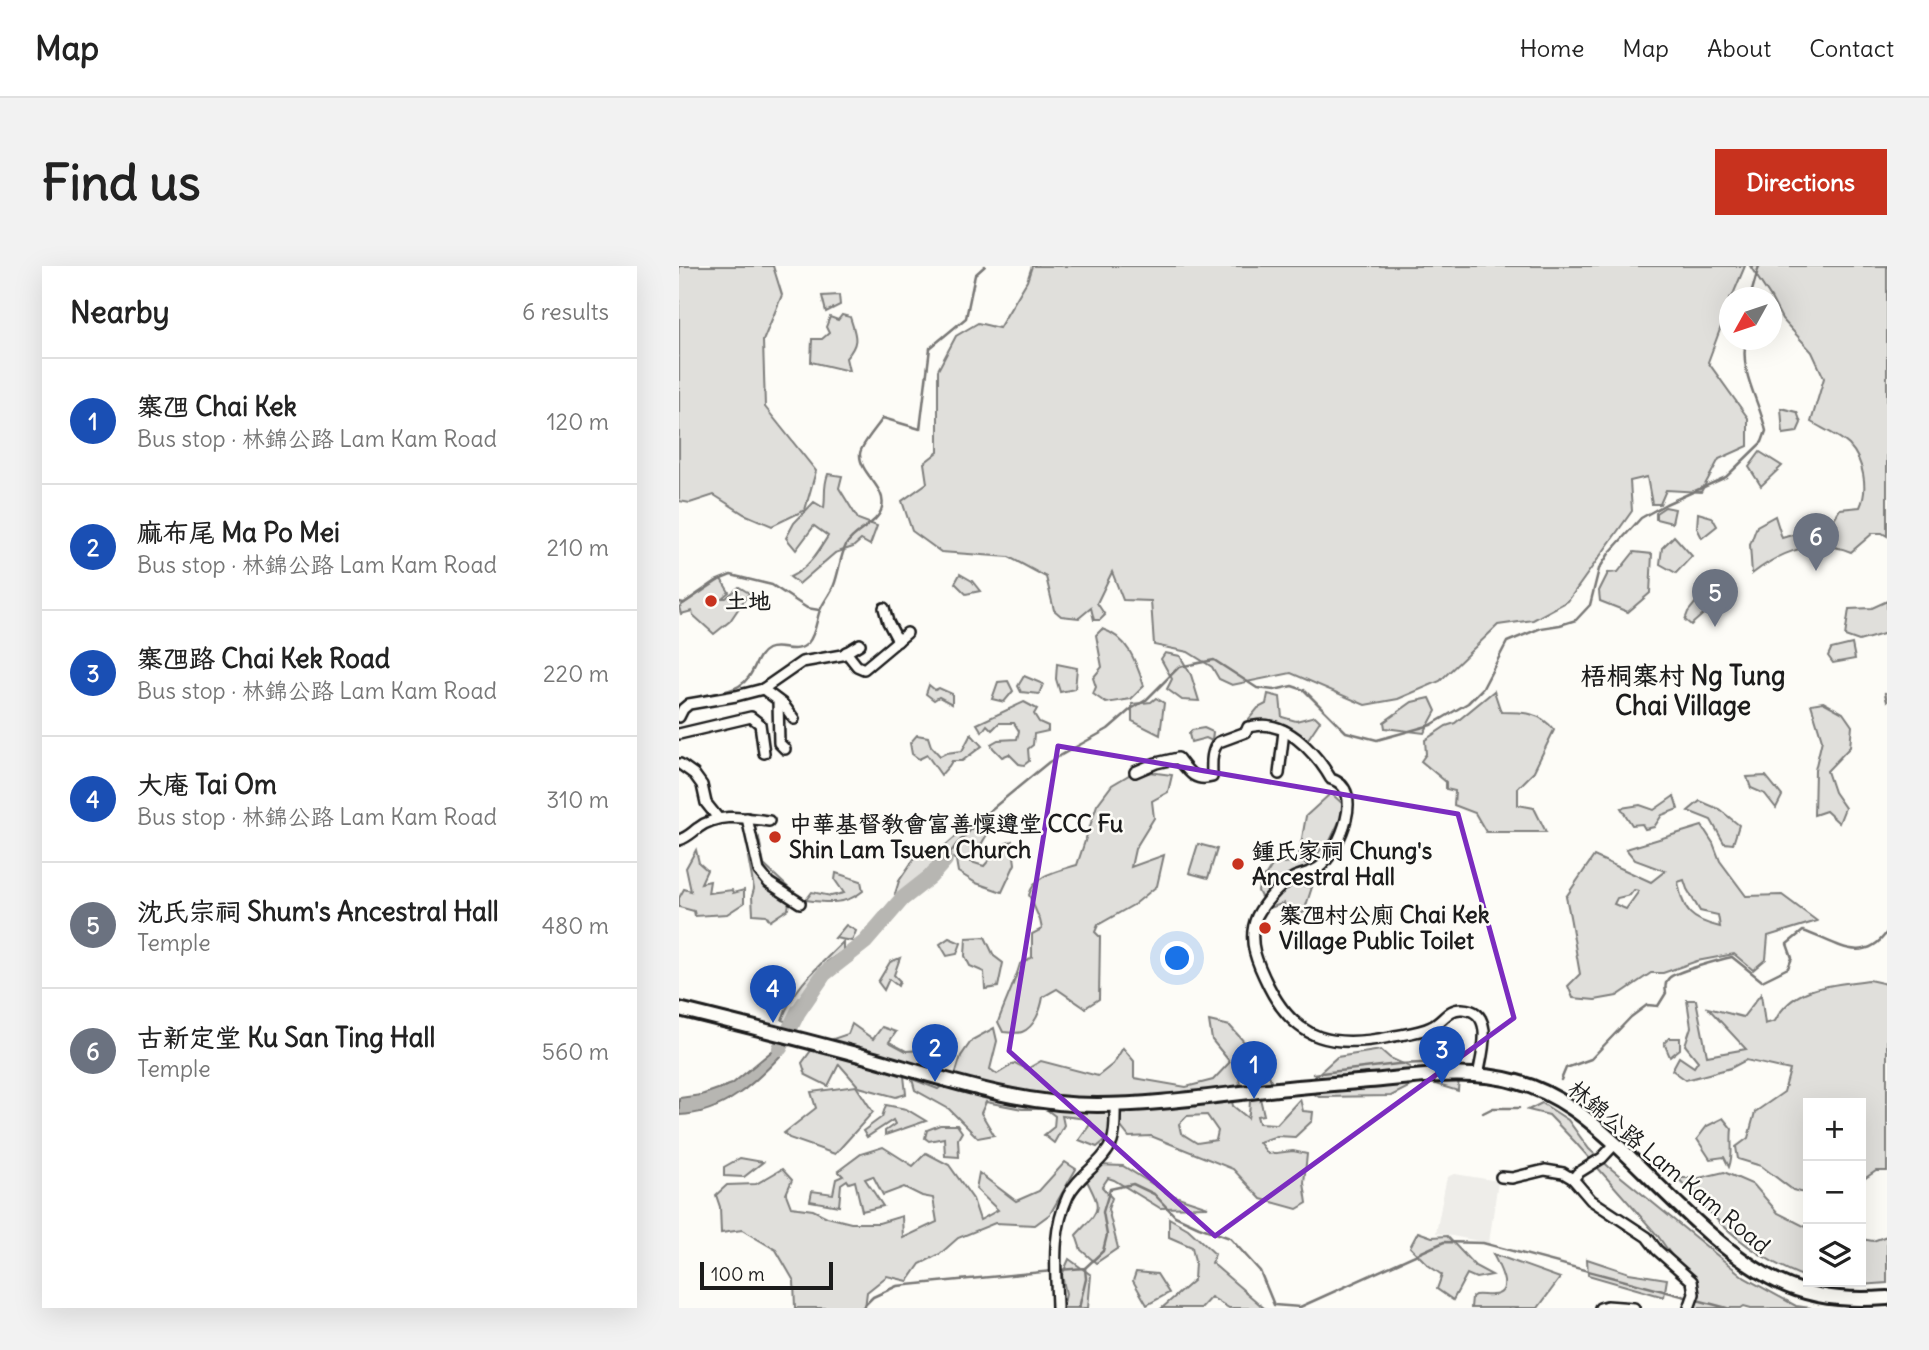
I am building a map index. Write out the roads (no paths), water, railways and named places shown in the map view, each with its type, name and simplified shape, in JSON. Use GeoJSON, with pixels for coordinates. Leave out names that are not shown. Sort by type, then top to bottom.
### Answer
{"type":"FeatureCollection","features":[{"type":"Feature","properties":{"kind":"main road","name":"林錦公路 Lam Kam Road"},"geometry":{"type":"LineString","coordinates":[[679,1009],[795,1037],[1005,1095],[1057,1103],[1115,1104],[1187,1100],[1262,1090],[1441,1074],[1515,1081],[1547,1093],[1582,1116],[1714,1236],[1758,1271],[1815,1294],[1855,1299],[1887,1298]]}},
{"type":"Feature","properties":{"kind":"street"},"geometry":{"type":"LineString","coordinates":[[884,608],[898,641]]}},
{"type":"Feature","properties":{"kind":"street"},"geometry":{"type":"LineString","coordinates":[[846,652],[856,666],[863,669],[907,633]]}},
{"type":"Feature","properties":{"kind":"street"},"geometry":{"type":"LineString","coordinates":[[679,717],[689,704],[763,689],[802,662],[846,652],[860,644]]}},
{"type":"Feature","properties":{"kind":"street"},"geometry":{"type":"LineString","coordinates":[[763,689],[794,719]]}},
{"type":"Feature","properties":{"kind":"street"},"geometry":{"type":"LineString","coordinates":[[778,701],[779,743],[785,749]]}},
{"type":"Feature","properties":{"kind":"street"},"geometry":{"type":"LineString","coordinates":[[679,734],[751,718],[760,724],[764,754]]}},
{"type":"Feature","properties":{"kind":"street"},"geometry":{"type":"LineString","coordinates":[[1135,772],[1178,758],[1192,776],[1205,779],[1212,777],[1213,748],[1219,742],[1246,732],[1248,727],[1265,725],[1284,731],[1303,745],[1326,769],[1331,779],[1337,780],[1348,794],[1349,805],[1337,844],[1319,868],[1294,877],[1273,894],[1261,910],[1254,932],[1256,962],[1277,1001],[1298,1026],[1332,1041],[1363,1042],[1398,1035],[1431,1027],[1454,1010],[1470,1011],[1482,1020],[1485,1031],[1478,1076]]}},
{"type":"Feature","properties":{"kind":"street"},"geometry":{"type":"LineString","coordinates":[[1279,774],[1284,731]]}},
{"type":"Feature","properties":{"kind":"street"},"geometry":{"type":"LineString","coordinates":[[679,762],[694,774],[702,785],[706,803],[717,818]]}},
{"type":"Feature","properties":{"kind":"street"},"geometry":{"type":"LineString","coordinates":[[679,840],[717,818],[769,821]]}},
{"type":"Feature","properties":{"kind":"street"},"geometry":{"type":"LineString","coordinates":[[747,818],[759,871],[769,883],[800,903]]}},
{"type":"Feature","properties":{"kind":"street"},"geometry":{"type":"LineString","coordinates":[[1057,1308],[1054,1250],[1061,1214],[1069,1193],[1112,1142],[1115,1104]]}},
{"type":"Feature","properties":{"kind":"street"},"geometry":{"type":"LineString","coordinates":[[1573,1179],[1615,1144]]}},
{"type":"Feature","properties":{"kind":"street"},"geometry":{"type":"LineString","coordinates":[[1501,1177],[1512,1178],[1545,1170],[1563,1173],[1573,1179],[1591,1200],[1647,1237],[1657,1251],[1692,1282],[1693,1294],[1689,1307]]}},
{"type":"Feature","properties":{"kind":"street"},"geometry":{"type":"LineString","coordinates":[[1600,1308],[1634,1308]]}},
{"type":"Feature","properties":{"kind":"waterway"},"geometry":{"type":"LineString","coordinates":[[679,705],[694,698],[725,692],[739,686],[749,677],[760,656],[768,649],[798,649],[808,643],[814,633],[820,609],[834,585],[846,545],[876,518],[882,507],[881,493],[864,468],[861,450],[883,418],[920,429],[930,348],[966,318],[975,275],[985,266]]}},
{"type":"Feature","properties":{"kind":"waterway"},"geometry":{"type":"LineString","coordinates":[[1753,287],[1759,266]]}},
{"type":"Feature","properties":{"kind":"waterway"},"geometry":{"type":"LineString","coordinates":[[945,860],[987,813],[1049,762],[1108,729],[1146,700],[1179,667],[1214,660],[1257,688],[1274,690],[1292,686],[1304,690],[1346,732],[1377,740],[1431,725],[1468,703],[1483,688],[1507,642],[1541,628],[1576,620],[1590,605],[1599,569],[1610,552],[1641,518],[1726,477],[1762,442],[1766,431],[1747,375],[1745,350]]}},
{"type":"Feature","properties":{"kind":"waterway"},"geometry":{"type":"LineString","coordinates":[[679,602],[684,603],[716,581],[731,575],[772,585],[807,608],[819,610]]}},
{"type":"Feature","properties":{"kind":"waterway"},"geometry":{"type":"LineString","coordinates":[[1885,693],[1887,701]]}},
{"type":"Feature","properties":{"kind":"waterway"},"geometry":{"type":"LineString","coordinates":[[780,1048],[798,1012],[824,974],[865,942],[902,899],[930,877],[945,860]]}},
{"type":"Feature","properties":{"kind":"waterway"},"geometry":{"type":"LineString","coordinates":[[1561,1080],[1566,1068],[1591,1059],[1631,1017],[1647,1005],[1658,1006],[1666,993],[1667,981],[1673,975],[1732,957],[1762,981],[1788,968],[1792,958],[1787,944],[1803,931],[1837,945],[1858,950],[1878,942],[1887,932]]}},
{"type":"Feature","properties":{"kind":"waterway"},"geometry":{"type":"LineString","coordinates":[[1313,1074],[1398,1064],[1447,1062]]}},
{"type":"Feature","properties":{"kind":"waterway"},"geometry":{"type":"LineString","coordinates":[[1483,1113],[1493,1108],[1519,1108]]}},
{"type":"Feature","properties":{"kind":"waterway"},"geometry":{"type":"LineString","coordinates":[[1059,1270],[1085,1268],[1103,1251],[1107,1235],[1103,1212],[1110,1189],[1133,1184],[1154,1194],[1175,1216],[1230,1238],[1260,1271],[1274,1305],[1300,1307],[1444,1242],[1483,1243],[1727,1308]]}},
{"type":"Feature","properties":{"kind":"waterway"},"geometry":{"type":"LineString","coordinates":[[1079,1308],[1086,1279],[1085,1268]]}},
{"type":"Feature","properties":{"kind":"waterway"},"geometry":{"type":"LineString","coordinates":[[862,1308],[873,1297],[897,1286],[1053,1271]]}},
{"type":"Feature","properties":{"kind":"place","name":"古新定堂 Ku San Ting Hall"},"geometry":{"type":"Point","coordinates":[1816,571]}},
{"type":"Feature","properties":{"kind":"place","name":"土地"},"geometry":{"type":"Point","coordinates":[711,601]}},
{"type":"Feature","properties":{"kind":"place","name":"沈氏宗祠 Shum's Ancestral Hall"},"geometry":{"type":"Point","coordinates":[1715,627]}},
{"type":"Feature","properties":{"kind":"place","name":"中華基督教會富善懍遵堂 CCC Fu Shin Lam Tsuen Church"},"geometry":{"type":"Point","coordinates":[775,837]}},
{"type":"Feature","properties":{"kind":"place","name":"鍾氏家祠 Chung's Ancestral Hall"},"geometry":{"type":"Point","coordinates":[1238,864]}},
{"type":"Feature","properties":{"kind":"place","name":"寨乪村公廁 Chai Kek Village Public Toilet"},"geometry":{"type":"Point","coordinates":[1265,928]}},
{"type":"Feature","properties":{"kind":"place","name":"大庵 Tai Om"},"geometry":{"type":"Point","coordinates":[773,1023]}},
{"type":"Feature","properties":{"kind":"place","name":"麻布尾 Ma Po Mei"},"geometry":{"type":"Point","coordinates":[935,1082]}},
{"type":"Feature","properties":{"kind":"place","name":"寨乪路 Chai Kek Road"},"geometry":{"type":"Point","coordinates":[1442,1084]}},
{"type":"Feature","properties":{"kind":"place","name":"寨乪 Chai Kek"},"geometry":{"type":"Point","coordinates":[1254,1099]}},
{"type":"Feature","properties":{"kind":"district","name":"梧桐寨村 Ng Tung Chai Village"},"geometry":{"type":"Point","coordinates":[1683,691]}}]}
